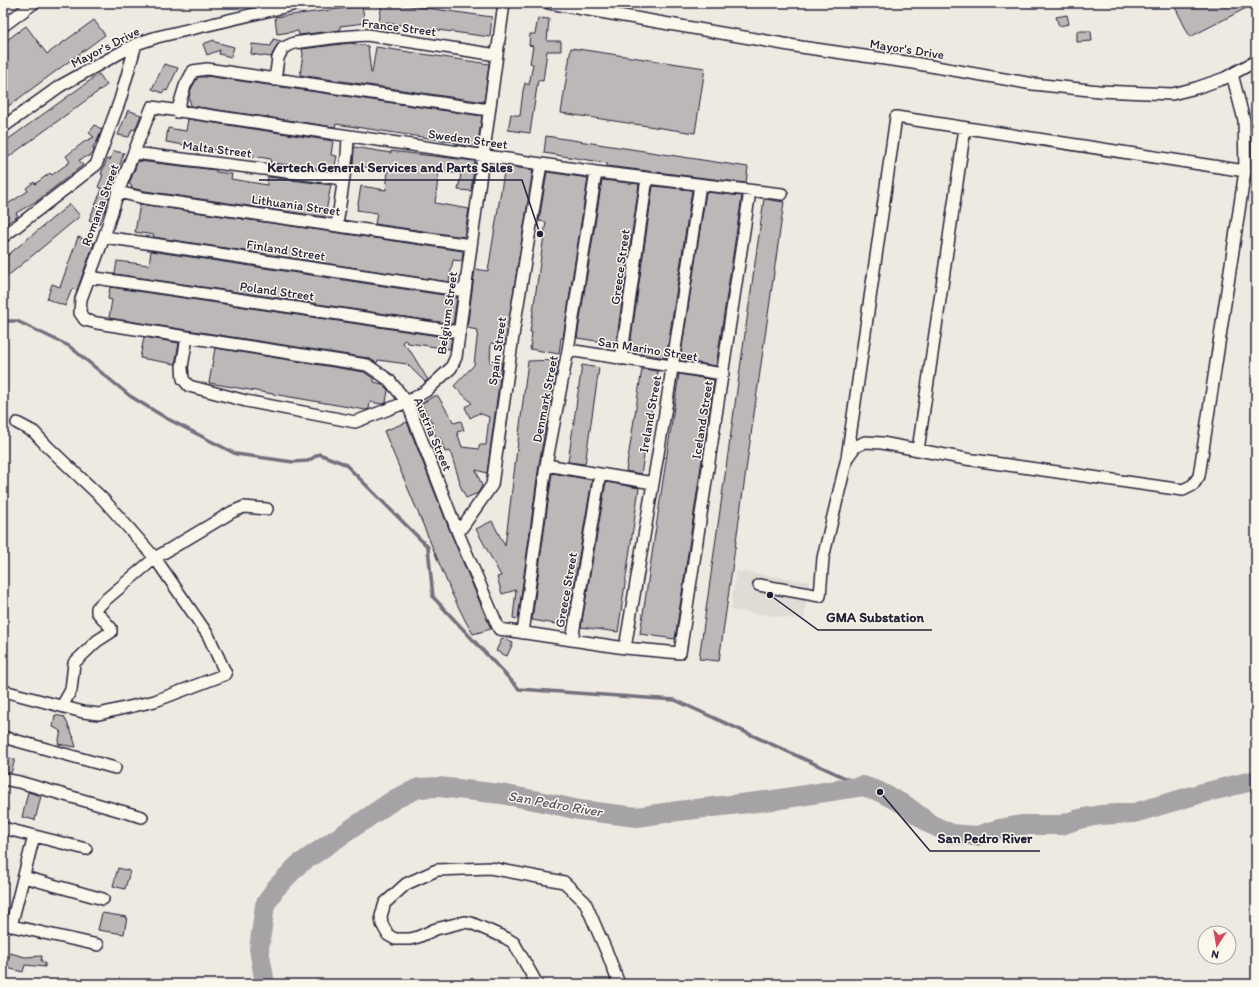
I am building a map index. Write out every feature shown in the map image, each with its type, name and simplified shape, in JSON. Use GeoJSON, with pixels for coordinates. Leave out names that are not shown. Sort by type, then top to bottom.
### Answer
{"type":"FeatureCollection","features":[{"type":"Feature","properties":{"kind":"street"},"geometry":{"type":"LineString","coordinates":[[3,26],[34,3]]}},
{"type":"Feature","properties":{"kind":"street","name":"Mayor's Drive"},"geometry":{"type":"LineString","coordinates":[[3,127],[60,86],[136,44],[157,37],[301,3]]}},
{"type":"Feature","properties":{"kind":"street","name":"Belgium Street"},"geometry":{"type":"LineString","coordinates":[[187,337],[182,379],[189,386],[246,402],[355,422],[407,402],[426,391],[444,376],[451,368],[456,357],[504,3]]}},
{"type":"Feature","properties":{"kind":"street","name":"Mayor's Drive"},"geometry":{"type":"LineString","coordinates":[[550,3],[801,47],[913,63],[1033,84],[1098,91],[1172,94],[1196,88],[1232,74],[1256,61]]}},
{"type":"Feature","properties":{"kind":"street","name":"France Street"},"geometry":{"type":"LineString","coordinates":[[275,80],[278,58],[283,48],[294,43],[339,37],[367,35],[497,55]]}},
{"type":"Feature","properties":{"kind":"street"},"geometry":{"type":"LineString","coordinates":[[3,237],[96,164],[120,100],[136,44]]}},
{"type":"Feature","properties":{"kind":"street"},"geometry":{"type":"LineString","coordinates":[[177,112],[185,86],[194,71],[207,69],[489,110]]}},
{"type":"Feature","properties":{"kind":"street"},"geometry":{"type":"LineString","coordinates":[[847,458],[855,447],[865,442],[882,443],[973,460],[1184,490],[1193,485],[1199,476],[1245,171],[1244,120],[1232,74]]}},
{"type":"Feature","properties":{"kind":"street","name":"Sweden Street"},"geometry":{"type":"LineString","coordinates":[[152,108],[596,172],[782,194]]}},
{"type":"Feature","properties":{"kind":"street","name":"Romania Street"},"geometry":{"type":"LineString","coordinates":[[80,313],[81,299],[104,237],[118,192],[152,108]]}},
{"type":"Feature","properties":{"kind":"street"},"geometry":{"type":"LineString","coordinates":[[759,585],[820,596],[823,558],[847,458],[896,117],[1245,171]]}},
{"type":"Feature","properties":{"kind":"street"},"geometry":{"type":"LineString","coordinates":[[918,450],[965,128]]}},
{"type":"Feature","properties":{"kind":"street"},"geometry":{"type":"LineString","coordinates":[[337,225],[348,137]]}},
{"type":"Feature","properties":{"kind":"street","name":"Malta Street"},"geometry":{"type":"LineString","coordinates":[[134,153],[343,179]]}},
{"type":"Feature","properties":{"kind":"street","name":"Spain Street"},"geometry":{"type":"LineString","coordinates":[[458,532],[492,485],[515,322],[541,164]]}},
{"type":"Feature","properties":{"kind":"street","name":"Denmark Street"},"geometry":{"type":"LineString","coordinates":[[523,633],[546,465],[568,350],[596,172]]}},
{"type":"Feature","properties":{"kind":"street","name":"Greece Street"},"geometry":{"type":"LineString","coordinates":[[621,359],[647,178]]}},
{"type":"Feature","properties":{"kind":"street","name":"Ireland Street"},"geometry":{"type":"LineString","coordinates":[[625,648],[672,367],[700,185]]}},
{"type":"Feature","properties":{"kind":"street","name":"Iceland Street"},"geometry":{"type":"LineString","coordinates":[[680,653],[750,191]]}},
{"type":"Feature","properties":{"kind":"street","name":"Lithuania Street"},"geometry":{"type":"LineString","coordinates":[[118,192],[144,198],[471,245]]}},
{"type":"Feature","properties":{"kind":"street","name":"Finland Street"},"geometry":{"type":"LineString","coordinates":[[104,237],[464,291]]}},
{"type":"Feature","properties":{"kind":"street","name":"Poland Street"},"geometry":{"type":"LineString","coordinates":[[90,277],[460,332]]}},
{"type":"Feature","properties":{"kind":"street","name":"Austria Street"},"geometry":{"type":"LineString","coordinates":[[80,313],[85,320],[97,323],[367,365],[389,380],[407,402],[458,532],[499,629],[625,648],[680,653]]}},
{"type":"Feature","properties":{"kind":"street","name":"San Marino Street"},"geometry":{"type":"LineString","coordinates":[[568,350],[723,374]]}},
{"type":"Feature","properties":{"kind":"street"},"geometry":{"type":"LineString","coordinates":[[3,692],[83,712],[98,714],[155,701],[226,674],[208,635],[155,558],[104,500],[34,432],[17,423]]}},
{"type":"Feature","properties":{"kind":"street"},"geometry":{"type":"LineString","coordinates":[[546,465],[653,483]]}},
{"type":"Feature","properties":{"kind":"street","name":"Greece Street"},"geometry":{"type":"LineString","coordinates":[[572,640],[600,474]]}},
{"type":"Feature","properties":{"kind":"street"},"geometry":{"type":"LineString","coordinates":[[62,706],[71,690],[74,663],[97,641],[111,632],[111,628],[97,612],[97,608],[104,601],[155,558],[232,512],[244,507],[267,509]]}},
{"type":"Feature","properties":{"kind":"street"},"geometry":{"type":"LineString","coordinates":[[3,737],[115,768]]}},
{"type":"Feature","properties":{"kind":"street"},"geometry":{"type":"LineString","coordinates":[[3,779],[19,782],[142,817]]}},
{"type":"Feature","properties":{"kind":"street"},"geometry":{"type":"LineString","coordinates":[[3,828],[86,849]]}},
{"type":"Feature","properties":{"kind":"street"},"geometry":{"type":"LineString","coordinates":[[34,836],[24,877],[7,925],[98,945]]}},
{"type":"Feature","properties":{"kind":"street"},"geometry":{"type":"LineString","coordinates":[[536,984],[514,943],[471,923],[464,922],[436,929],[414,938],[395,939],[388,935],[382,924],[381,916],[385,903],[406,884],[437,870],[490,868],[564,882],[585,902],[619,984]]}},
{"type":"Feature","properties":{"kind":"street"},"geometry":{"type":"LineString","coordinates":[[24,877],[103,899]]}},
{"type":"Feature","properties":{"kind":"shaded area"},"geometry":{"type":"Polygon","coordinates":[[[736,571],[809,581],[804,620],[731,610],[736,571]]]}},
{"type":"Feature","properties":{"kind":"building"},"geometry":{"type":"Polygon","coordinates":[[[382,3],[492,17],[490,37],[379,22],[382,3]]]}},
{"type":"Feature","properties":{"kind":"building"},"geometry":{"type":"Polygon","coordinates":[[[1173,3],[1256,3],[1190,37],[1173,3]]]}},
{"type":"Feature","properties":{"kind":"building"},"geometry":{"type":"Polygon","coordinates":[[[362,6],[365,23],[340,26],[340,30],[299,35],[298,31],[277,34],[275,17],[362,6]]]}},
{"type":"Feature","properties":{"kind":"building"},"geometry":{"type":"Polygon","coordinates":[[[1067,15],[1069,24],[1059,26],[1056,17],[1067,15]]]}},
{"type":"Feature","properties":{"kind":"building"},"geometry":{"type":"Polygon","coordinates":[[[538,18],[549,19],[547,41],[561,41],[561,51],[547,51],[543,81],[538,80],[530,133],[508,130],[511,114],[520,116],[525,83],[529,85],[533,64],[530,63],[533,46],[529,45],[530,34],[535,34],[538,18]]]}},
{"type":"Feature","properties":{"kind":"building"},"geometry":{"type":"Polygon","coordinates":[[[94,20],[105,35],[3,110],[3,43],[26,26],[47,54],[94,20]]]}},
{"type":"Feature","properties":{"kind":"building"},"geometry":{"type":"Polygon","coordinates":[[[1077,31],[1091,31],[1092,41],[1077,42],[1077,31]]]}},
{"type":"Feature","properties":{"kind":"building"},"geometry":{"type":"Polygon","coordinates":[[[273,39],[281,41],[277,45],[271,57],[251,54],[252,44],[271,46],[273,39]]]}},
{"type":"Feature","properties":{"kind":"building"},"geometry":{"type":"Polygon","coordinates":[[[214,40],[215,42],[234,47],[231,57],[219,54],[220,50],[207,55],[203,44],[214,40]]]}},
{"type":"Feature","properties":{"kind":"building"},"geometry":{"type":"Polygon","coordinates":[[[350,43],[368,46],[371,73],[376,47],[489,64],[484,102],[300,75],[303,54],[302,49],[350,43]]]}},
{"type":"Feature","properties":{"kind":"building"},"geometry":{"type":"Polygon","coordinates":[[[571,48],[705,68],[695,133],[561,113],[571,48]]]}},
{"type":"Feature","properties":{"kind":"building"},"geometry":{"type":"Polygon","coordinates":[[[164,64],[178,68],[167,91],[164,90],[163,93],[152,89],[164,64]]]}},
{"type":"Feature","properties":{"kind":"building"},"geometry":{"type":"Polygon","coordinates":[[[99,74],[107,85],[3,161],[3,143],[99,74]]]}},
{"type":"Feature","properties":{"kind":"building"},"geometry":{"type":"Polygon","coordinates":[[[206,76],[482,116],[477,148],[455,144],[455,142],[336,124],[335,127],[191,106],[189,97],[191,89],[198,77],[206,76]]]}},
{"type":"Feature","properties":{"kind":"building"},"geometry":{"type":"Polygon","coordinates":[[[128,110],[141,115],[135,130],[132,129],[129,137],[118,135],[128,110]]]}},
{"type":"Feature","properties":{"kind":"building"},"geometry":{"type":"Polygon","coordinates":[[[188,119],[333,141],[331,155],[337,156],[334,170],[270,163],[271,159],[166,142],[168,128],[186,131],[188,119]]]}},
{"type":"Feature","properties":{"kind":"building"},"geometry":{"type":"Polygon","coordinates":[[[95,125],[102,130],[93,147],[93,154],[79,160],[83,165],[37,201],[16,213],[18,216],[3,226],[3,207],[28,191],[26,188],[34,182],[35,184],[50,173],[52,175],[70,162],[66,156],[84,142],[94,137],[89,133],[95,125]]]}},
{"type":"Feature","properties":{"kind":"building"},"geometry":{"type":"Polygon","coordinates":[[[546,136],[748,167],[746,183],[607,166],[607,163],[544,153],[546,136]]]}},
{"type":"Feature","properties":{"kind":"building"},"geometry":{"type":"Polygon","coordinates":[[[354,147],[391,153],[391,151],[475,161],[471,191],[458,190],[461,174],[439,171],[435,203],[469,209],[464,237],[375,224],[377,213],[357,210],[361,186],[386,190],[388,171],[353,165],[354,147]]]}},
{"type":"Feature","properties":{"kind":"building"},"geometry":{"type":"Polygon","coordinates":[[[113,151],[124,153],[99,224],[89,220],[102,189],[98,187],[103,175],[101,174],[107,159],[110,160],[113,151]]]}},
{"type":"Feature","properties":{"kind":"building"},"geometry":{"type":"Polygon","coordinates":[[[138,161],[216,170],[216,172],[232,174],[231,179],[267,185],[268,177],[331,185],[325,217],[131,188],[132,186],[129,184],[138,161]]]}},
{"type":"Feature","properties":{"kind":"building"},"geometry":{"type":"Polygon","coordinates":[[[505,166],[533,170],[505,345],[491,343],[490,362],[502,362],[487,473],[476,470],[482,486],[478,493],[466,498],[459,483],[460,482],[450,451],[445,452],[440,438],[437,439],[432,428],[435,427],[421,404],[434,396],[438,396],[454,423],[461,421],[464,430],[457,432],[462,447],[479,449],[479,445],[486,445],[489,417],[479,413],[470,418],[465,407],[472,403],[454,386],[474,365],[478,330],[467,328],[475,269],[488,271],[505,166]]]}},
{"type":"Feature","properties":{"kind":"building"},"geometry":{"type":"Polygon","coordinates":[[[547,172],[588,178],[563,338],[561,338],[559,354],[530,349],[532,332],[530,332],[546,222],[539,221],[547,172]]]}},
{"type":"Feature","properties":{"kind":"building"},"geometry":{"type":"Polygon","coordinates":[[[602,180],[639,184],[616,344],[577,338],[602,180]]]}},
{"type":"Feature","properties":{"kind":"building"},"geometry":{"type":"Polygon","coordinates":[[[653,186],[692,190],[666,358],[633,353],[634,346],[630,346],[653,186]]]}},
{"type":"Feature","properties":{"kind":"building"},"geometry":{"type":"Polygon","coordinates":[[[706,192],[742,196],[716,366],[680,360],[706,192]]]}},
{"type":"Feature","properties":{"kind":"building"},"geometry":{"type":"Polygon","coordinates":[[[764,199],[784,202],[719,661],[699,659],[764,199]]]}},
{"type":"Feature","properties":{"kind":"building"},"geometry":{"type":"Polygon","coordinates":[[[70,204],[80,216],[3,280],[3,259],[70,204]]]}},
{"type":"Feature","properties":{"kind":"building"},"geometry":{"type":"Polygon","coordinates":[[[140,204],[463,251],[462,261],[453,260],[449,282],[153,237],[154,235],[135,232],[140,204]]]}},
{"type":"Feature","properties":{"kind":"building"},"geometry":{"type":"Polygon","coordinates":[[[78,237],[94,243],[77,290],[72,289],[65,306],[47,299],[52,284],[60,287],[78,237]]]}},
{"type":"Feature","properties":{"kind":"building"},"geometry":{"type":"Polygon","coordinates":[[[151,251],[457,297],[453,324],[115,274],[117,261],[149,265],[151,251]]]}},
{"type":"Feature","properties":{"kind":"building"},"geometry":{"type":"Polygon","coordinates":[[[110,287],[452,338],[450,349],[408,343],[405,340],[402,342],[411,352],[428,380],[425,382],[407,364],[378,360],[377,363],[368,358],[109,318],[112,300],[108,299],[110,287]]]}},
{"type":"Feature","properties":{"kind":"building"},"geometry":{"type":"Polygon","coordinates":[[[144,337],[179,343],[175,364],[140,358],[144,337]]]}},
{"type":"Feature","properties":{"kind":"building"},"geometry":{"type":"Polygon","coordinates":[[[215,348],[364,372],[374,379],[374,382],[382,384],[388,390],[386,403],[382,404],[370,402],[369,409],[366,410],[209,383],[215,348]]]}},
{"type":"Feature","properties":{"kind":"building"},"geometry":{"type":"Polygon","coordinates":[[[558,360],[539,464],[518,619],[513,618],[516,590],[502,594],[497,577],[501,576],[476,529],[492,521],[505,546],[528,361],[558,360]]]}},
{"type":"Feature","properties":{"kind":"building"},"geometry":{"type":"Polygon","coordinates":[[[582,365],[599,368],[585,464],[568,462],[582,365]]]}},
{"type":"Feature","properties":{"kind":"building"},"geometry":{"type":"Polygon","coordinates":[[[642,369],[658,371],[641,474],[626,471],[642,369]]]}},
{"type":"Feature","properties":{"kind":"building"},"geometry":{"type":"Polygon","coordinates":[[[679,374],[714,380],[675,639],[640,634],[679,374]]]}},
{"type":"Feature","properties":{"kind":"building"},"geometry":{"type":"Polygon","coordinates":[[[407,422],[491,629],[473,634],[466,622],[452,594],[384,431],[407,422]]]}},
{"type":"Feature","properties":{"kind":"building"},"geometry":{"type":"Polygon","coordinates":[[[552,473],[592,480],[567,626],[532,620],[552,473]]]}},
{"type":"Feature","properties":{"kind":"building"},"geometry":{"type":"Polygon","coordinates":[[[606,482],[639,488],[618,632],[581,627],[606,482]]]}},
{"type":"Feature","properties":{"kind":"building"},"geometry":{"type":"Polygon","coordinates":[[[502,638],[513,643],[507,656],[496,651],[502,638]]]}},
{"type":"Feature","properties":{"kind":"building"},"geometry":{"type":"Polygon","coordinates":[[[55,715],[64,716],[74,738],[73,737],[76,747],[58,744],[61,731],[53,727],[55,715]]]}},
{"type":"Feature","properties":{"kind":"building"},"geometry":{"type":"Polygon","coordinates":[[[3,757],[15,759],[11,773],[3,772],[3,757]]]}},
{"type":"Feature","properties":{"kind":"building"},"geometry":{"type":"Polygon","coordinates":[[[28,792],[41,796],[35,820],[22,817],[28,792]]]}},
{"type":"Feature","properties":{"kind":"building"},"geometry":{"type":"Polygon","coordinates":[[[118,868],[130,871],[125,889],[113,886],[118,868]]]}},
{"type":"Feature","properties":{"kind":"building"},"geometry":{"type":"Polygon","coordinates":[[[102,913],[127,917],[124,934],[98,930],[102,913]]]}},
{"type":"Feature","properties":{"kind":"building"},"geometry":{"type":"Polygon","coordinates":[[[10,953],[25,957],[42,956],[41,961],[45,963],[45,967],[25,965],[23,972],[7,968],[8,964],[4,964],[4,958],[9,958],[10,953]]]}},
{"type":"Feature","properties":{"kind":"waterway"},"geometry":{"type":"LineString","coordinates":[[3,321],[17,321],[69,346],[130,396],[166,418],[236,454],[293,462],[308,461],[319,454],[345,464],[428,547],[433,597],[519,689],[675,700],[863,786]]}},
{"type":"Feature","properties":{"kind":"waterway","name":"San Pedro River"},"geometry":{"type":"LineString","coordinates":[[265,984],[259,949],[265,905],[275,889],[298,865],[395,799],[419,788],[439,787],[501,794],[579,810],[637,817],[774,800],[863,786],[880,792],[905,805],[930,824],[952,834],[977,836],[999,829],[1021,825],[1061,825],[1079,819],[1100,815],[1134,813],[1199,794],[1256,780]]}},
{"type":"Feature","properties":{"kind":"place","name":"Kertech General Services and Parts Sales"},"geometry":{"type":"Point","coordinates":[540,234]}},
{"type":"Feature","properties":{"kind":"place","name":"GMA Substation"},"geometry":{"type":"Point","coordinates":[770,595]}},
{"type":"Feature","properties":{"kind":"place","name":"San Pedro River"},"geometry":{"type":"Point","coordinates":[880,792]}}]}
